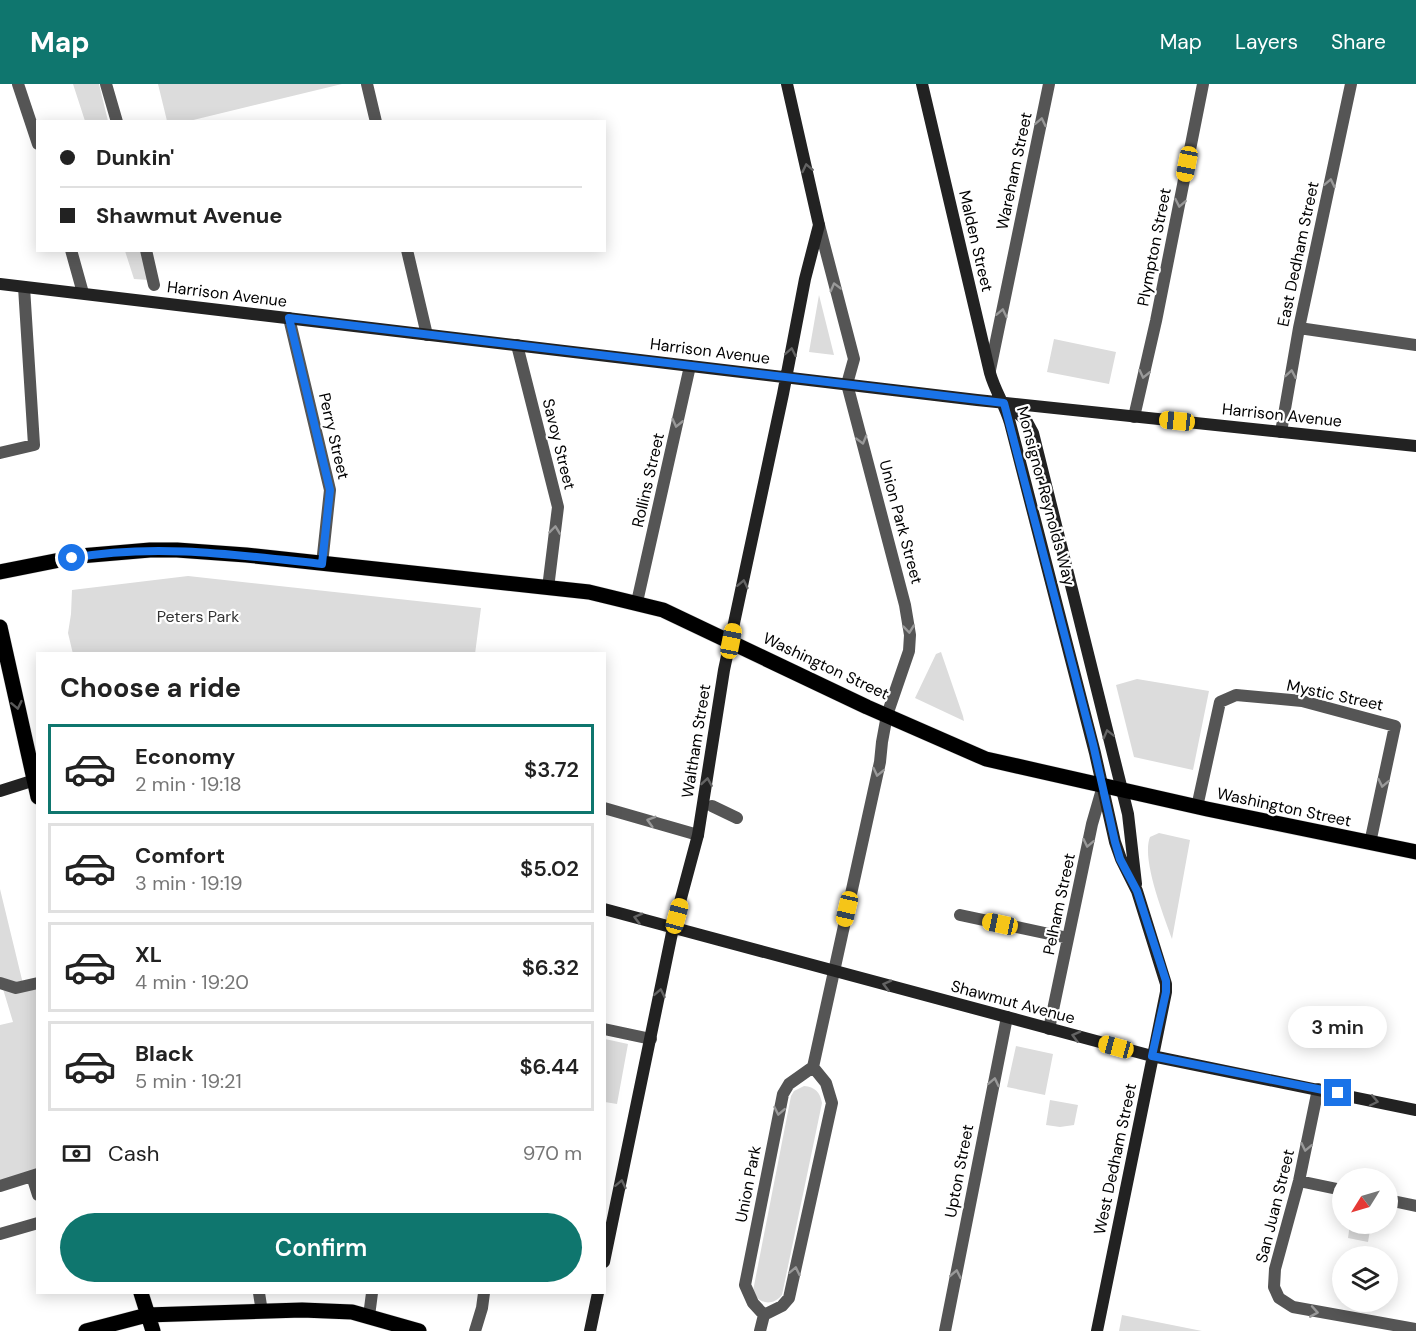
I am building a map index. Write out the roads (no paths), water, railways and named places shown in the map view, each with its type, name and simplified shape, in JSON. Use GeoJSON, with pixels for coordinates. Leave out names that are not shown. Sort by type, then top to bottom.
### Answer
{"type":"FeatureCollection","features":[{"type":"Feature","properties":{"kind":"main road","name":"Union Park Street"},"geometry":{"type":"LineString","coordinates":[[787,84],[819,225]]}},
{"type":"Feature","properties":{"kind":"main road","name":"Malden Street"},"geometry":{"type":"LineString","coordinates":[[922,84],[990,370],[995,388],[1004,403]]}},
{"type":"Feature","properties":{"kind":"main road","name":"Waltham Street"},"geometry":{"type":"LineString","coordinates":[[606,1253],[674,928],[698,835],[724,670],[787,377],[805,279],[819,225]]}},
{"type":"Feature","properties":{"kind":"main road","name":"Harrison Avenue"},"geometry":{"type":"LineString","coordinates":[[0,284],[1004,403],[1416,446]]}},
{"type":"Feature","properties":{"kind":"main road","name":"Monsignor Reynolds Way"},"geometry":{"type":"LineString","coordinates":[[1004,403],[1103,786]]}},
{"type":"Feature","properties":{"kind":"main road","name":"Monsignor Reynolds Way"},"geometry":{"type":"LineString","coordinates":[[1004,403],[1026,420],[1033,433],[1123,790]]}},
{"type":"Feature","properties":{"kind":"main road","name":"Washington Street"},"geometry":{"type":"LineString","coordinates":[[0,572],[80,556],[160,550],[246,555],[589,592],[663,610],[986,759],[1197,807],[1416,852]]}},
{"type":"Feature","properties":{"kind":"main road"},"geometry":{"type":"LineString","coordinates":[[0,627],[36,779],[0,792]]}},
{"type":"Feature","properties":{"kind":"main road","name":"West Dedham Street"},"geometry":{"type":"LineString","coordinates":[[1098,1331],[1166,992],[1166,984],[1137,891],[1118,853],[1103,786]]}},
{"type":"Feature","properties":{"kind":"main road","name":"West Dedham Street"},"geometry":{"type":"LineString","coordinates":[[1123,790],[1130,824],[1137,891]]}},
{"type":"Feature","properties":{"kind":"main road","name":"Shawmut Avenue"},"geometry":{"type":"LineString","coordinates":[[606,910],[1152,1056],[1416,1110]]}},
{"type":"Feature","properties":{"kind":"main road"},"geometry":{"type":"LineString","coordinates":[[141,1294],[153,1331]]}},
{"type":"Feature","properties":{"kind":"main road"},"geometry":{"type":"LineString","coordinates":[[590,1331],[598,1294]]}},
{"type":"Feature","properties":{"kind":"main road"},"geometry":{"type":"LineString","coordinates":[[86,1331],[147,1316],[302,1310],[352,1312],[419,1331]]}},
{"type":"Feature","properties":{"kind":"street"},"geometry":{"type":"LineString","coordinates":[[18,84],[36,138]]}},
{"type":"Feature","properties":{"kind":"street"},"geometry":{"type":"LineString","coordinates":[[106,84],[116,120]]}},
{"type":"Feature","properties":{"kind":"street"},"geometry":{"type":"LineString","coordinates":[[368,84],[376,120]]}},
{"type":"Feature","properties":{"kind":"street","name":"Wareham Street"},"geometry":{"type":"LineString","coordinates":[[990,370],[1049,84]]}},
{"type":"Feature","properties":{"kind":"street","name":"Plympton Street"},"geometry":{"type":"LineString","coordinates":[[1134,417],[1156,321],[1203,84]]}},
{"type":"Feature","properties":{"kind":"street","name":"East Dedham Street"},"geometry":{"type":"LineString","coordinates":[[1281,432],[1299,328],[1351,84]]}},
{"type":"Feature","properties":{"kind":"street","name":"Union Park Street"},"geometry":{"type":"LineString","coordinates":[[819,225],[854,359],[847,384],[905,605],[910,634],[909,651],[887,715],[880,762],[834,970]]}},
{"type":"Feature","properties":{"kind":"street"},"geometry":{"type":"LineString","coordinates":[[72,252],[83,293]]}},
{"type":"Feature","properties":{"kind":"street"},"geometry":{"type":"LineString","coordinates":[[146,252],[154,285]]}},
{"type":"Feature","properties":{"kind":"street"},"geometry":{"type":"LineString","coordinates":[[407,252],[427,335]]}},
{"type":"Feature","properties":{"kind":"street"},"geometry":{"type":"LineString","coordinates":[[0,453],[34,445],[24,287]]}},
{"type":"Feature","properties":{"kind":"street","name":"Perry Street"},"geometry":{"type":"LineString","coordinates":[[289,318],[330,490],[322,564]]}},
{"type":"Feature","properties":{"kind":"street"},"geometry":{"type":"LineString","coordinates":[[1299,328],[1416,345]]}},
{"type":"Feature","properties":{"kind":"street","name":"Savoy Street"},"geometry":{"type":"LineString","coordinates":[[517,345],[558,507],[548,588]]}},
{"type":"Feature","properties":{"kind":"street","name":"Rollins Street"},"geometry":{"type":"LineString","coordinates":[[637,602],[690,366]]}},
{"type":"Feature","properties":{"kind":"street","name":"Mystic Street"},"geometry":{"type":"LineString","coordinates":[[1197,807],[1220,702],[1236,695],[1302,702],[1395,726],[1370,843]]}},
{"type":"Feature","properties":{"kind":"street","name":"Pelham Street"},"geometry":{"type":"LineString","coordinates":[[1049,1029],[1092,824],[1103,786]]}},
{"type":"Feature","properties":{"kind":"street"},"geometry":{"type":"LineString","coordinates":[[712,806],[737,818]]}},
{"type":"Feature","properties":{"kind":"street"},"geometry":{"type":"LineString","coordinates":[[606,809],[698,835]]}},
{"type":"Feature","properties":{"kind":"street"},"geometry":{"type":"LineString","coordinates":[[960,915],[1068,938]]}},
{"type":"Feature","properties":{"kind":"street"},"geometry":{"type":"LineString","coordinates":[[760,1331],[764,1315],[782,1306],[789,1298],[832,1103],[826,1083],[813,1067],[834,970]]}},
{"type":"Feature","properties":{"kind":"street"},"geometry":{"type":"LineString","coordinates":[[0,983],[16,988],[36,983]]}},
{"type":"Feature","properties":{"kind":"street","name":"Upton Street"},"geometry":{"type":"LineString","coordinates":[[945,1331],[1006,1017]]}},
{"type":"Feature","properties":{"kind":"street"},"geometry":{"type":"LineString","coordinates":[[606,1029],[651,1039]]}},
{"type":"Feature","properties":{"kind":"street","name":"Union Park"},"geometry":{"type":"LineString","coordinates":[[764,1315],[753,1303],[745,1285],[783,1094],[789,1084],[813,1067]]}},
{"type":"Feature","properties":{"kind":"street","name":"San Juan Street"},"geometry":{"type":"LineString","coordinates":[[1318,1089],[1299,1181],[1275,1269],[1274,1287],[1279,1298],[1293,1307],[1306,1311],[1416,1329]]}},
{"type":"Feature","properties":{"kind":"street"},"geometry":{"type":"LineString","coordinates":[[0,1186],[35,1175]]}},
{"type":"Feature","properties":{"kind":"street"},"geometry":{"type":"LineString","coordinates":[[1299,1181],[1332,1188]]}},
{"type":"Feature","properties":{"kind":"street"},"geometry":{"type":"LineString","coordinates":[[1398,1202],[1416,1206]]}},
{"type":"Feature","properties":{"kind":"street"},"geometry":{"type":"LineString","coordinates":[[0,1234],[36,1224]]}},
{"type":"Feature","properties":{"kind":"street"},"geometry":{"type":"LineString","coordinates":[[259,1294],[262,1312]]}},
{"type":"Feature","properties":{"kind":"street"},"geometry":{"type":"LineString","coordinates":[[369,1316],[372,1294]]}},
{"type":"Feature","properties":{"kind":"street"},"geometry":{"type":"LineString","coordinates":[[475,1331],[484,1294]]}},
{"type":"Feature","properties":{"kind":"park label","name":"Peters Park"},"geometry":{"type":"Point","coordinates":[198,616]}}]}
